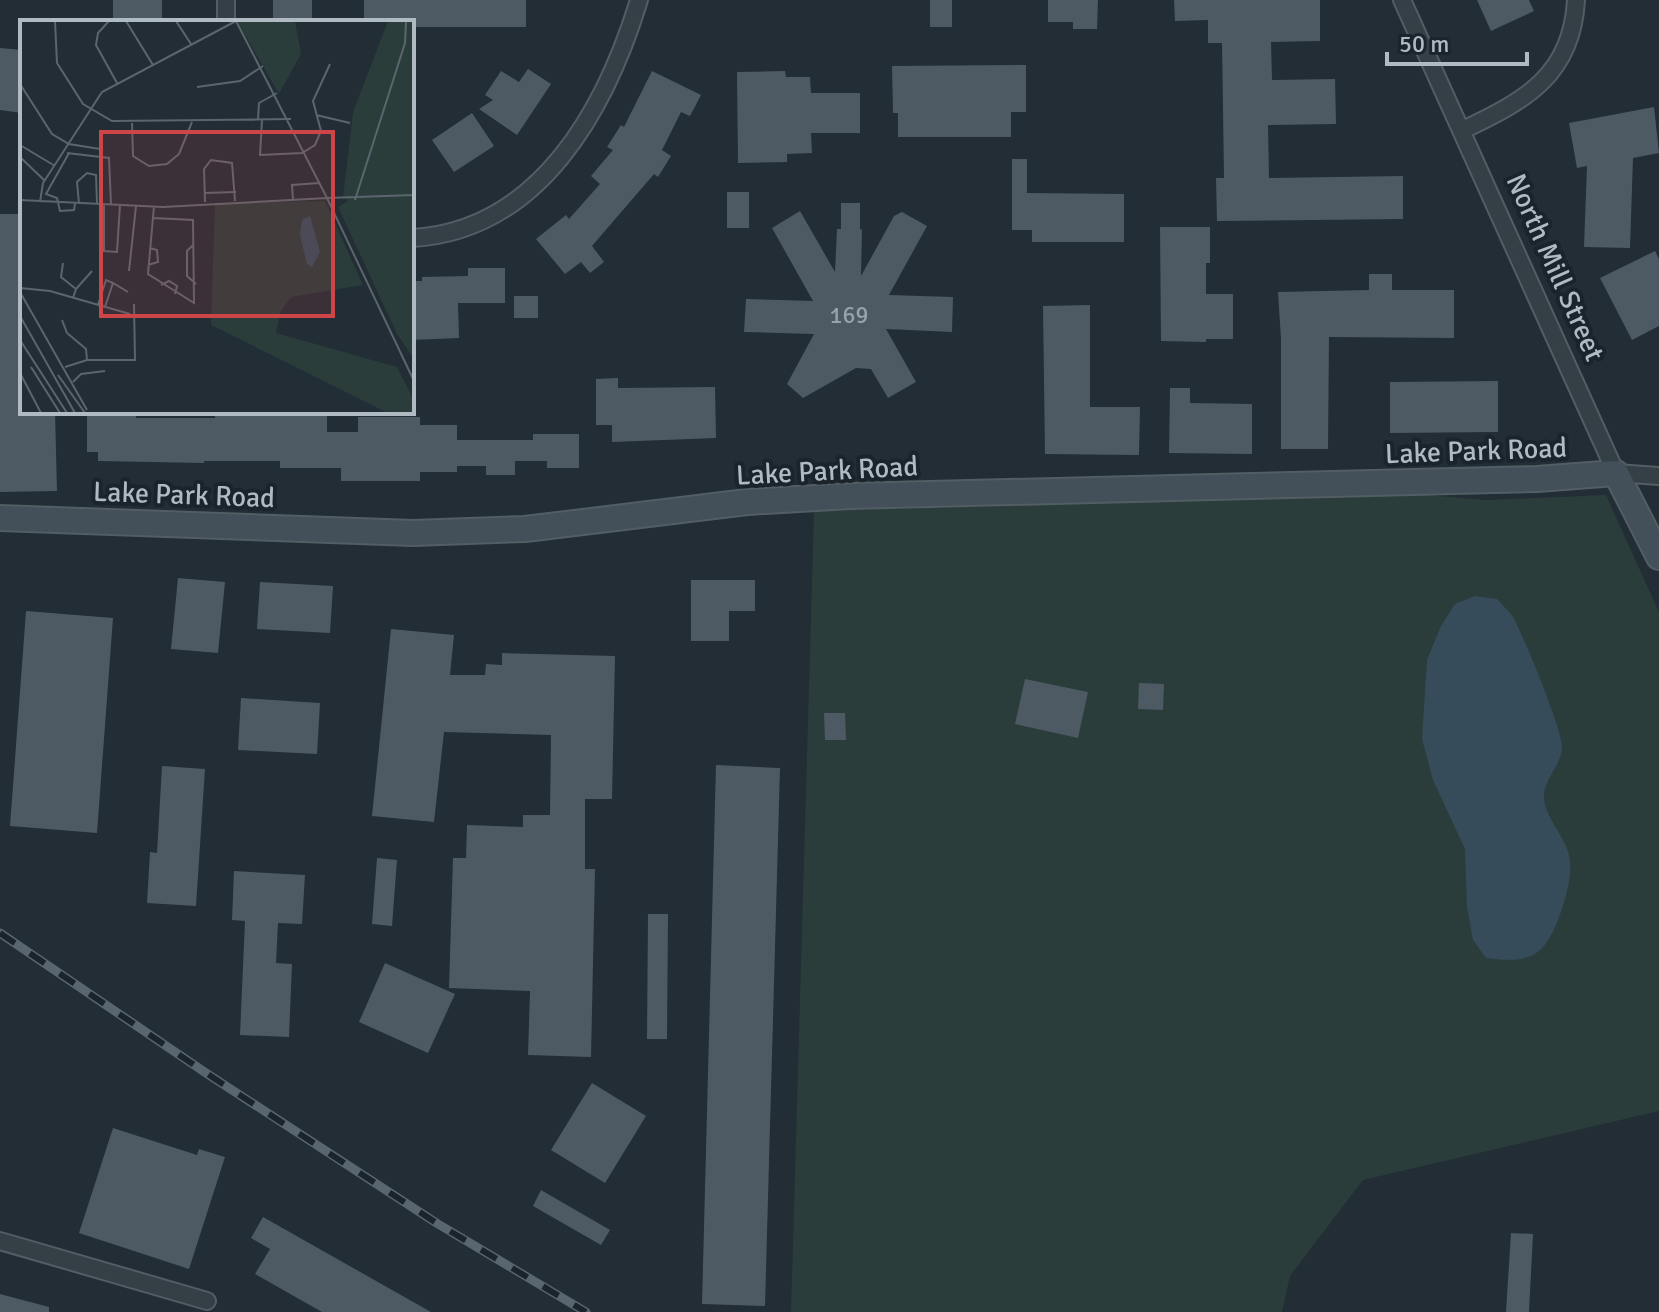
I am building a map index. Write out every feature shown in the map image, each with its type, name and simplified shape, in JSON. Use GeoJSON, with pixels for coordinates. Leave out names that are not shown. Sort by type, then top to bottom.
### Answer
{"type":"FeatureCollection","features":[{"type":"Feature","properties":{"kind":"main road","name":"Lake Park Road"},"geometry":{"type":"LineString","coordinates":[[0,518],[469,533],[747,502],[814,498],[1537,479],[1616,473]]}},
{"type":"Feature","properties":{"kind":"main road","name":"North Mill Street"},"geometry":{"type":"LineString","coordinates":[[1616,473],[1659,557]]}},
{"type":"Feature","properties":{"kind":"street"},"geometry":{"type":"LineString","coordinates":[[414,238],[472,225],[522,197],[561,160],[596,106],[627,38],[639,0]]}},
{"type":"Feature","properties":{"kind":"street","name":"North Mill Street"},"geometry":{"type":"LineString","coordinates":[[1402,0],[1616,473]]}},
{"type":"Feature","properties":{"kind":"street"},"geometry":{"type":"LineString","coordinates":[[1463,130],[1522,101],[1546,80],[1570,36],[1576,0]]}},
{"type":"Feature","properties":{"kind":"street","name":"Lake Park Road"},"geometry":{"type":"LineString","coordinates":[[1616,473],[1659,476]]}},
{"type":"Feature","properties":{"kind":"street"},"geometry":{"type":"LineString","coordinates":[[0,1241],[207,1301]]}},
{"type":"Feature","properties":{"kind":"green space"},"geometry":{"type":"Polygon","coordinates":[[[1415,494],[1487,500],[1606,495],[1659,612],[1659,1111],[1363,1180],[1290,1276],[1282,1312],[791,1312],[814,511],[1415,494]]]}},
{"type":"Feature","properties":{"kind":"water"},"geometry":{"type":"Polygon","coordinates":[[[1475,596],[1497,599],[1513,617],[1561,738],[1559,760],[1544,793],[1544,802],[1568,852],[1569,882],[1557,922],[1545,944],[1533,955],[1520,959],[1486,958],[1473,940],[1467,907],[1465,849],[1433,780],[1422,739],[1427,660],[1441,626],[1455,604],[1475,596]]]}},
{"type":"Feature","properties":{"kind":"building"},"geometry":{"type":"Polygon","coordinates":[[[113,0],[162,0],[162,20],[113,20],[113,0]]]}},
{"type":"Feature","properties":{"kind":"building"},"geometry":{"type":"Polygon","coordinates":[[[273,0],[312,0],[312,20],[273,19],[273,0]]]}},
{"type":"Feature","properties":{"kind":"building"},"geometry":{"type":"Polygon","coordinates":[[[364,0],[526,0],[526,27],[414,27],[414,20],[364,20],[364,0]]]}},
{"type":"Feature","properties":{"kind":"building"},"geometry":{"type":"Polygon","coordinates":[[[930,0],[952,0],[952,27],[930,27],[930,0]]]}},
{"type":"Feature","properties":{"kind":"building"},"geometry":{"type":"Polygon","coordinates":[[[1048,0],[1098,0],[1097,29],[1073,29],[1073,22],[1048,22],[1048,0]]]}},
{"type":"Feature","properties":{"kind":"building"},"geometry":{"type":"Polygon","coordinates":[[[1174,0],[1320,0],[1320,41],[1271,42],[1272,80],[1335,79],[1336,124],[1268,125],[1269,178],[1403,176],[1403,219],[1217,221],[1216,178],[1224,178],[1222,43],[1208,43],[1208,20],[1175,21],[1174,0]]]}},
{"type":"Feature","properties":{"kind":"building"},"geometry":{"type":"Polygon","coordinates":[[[1477,0],[1529,0],[1534,11],[1491,31],[1477,0]]]}},
{"type":"Feature","properties":{"kind":"building"},"geometry":{"type":"Polygon","coordinates":[[[0,48],[20,50],[20,113],[0,110],[0,48]]]}},
{"type":"Feature","properties":{"kind":"building"},"geometry":{"type":"Polygon","coordinates":[[[1026,65],[1026,112],[1011,112],[1011,137],[898,137],[898,113],[893,113],[892,66],[1026,65]]]}},
{"type":"Feature","properties":{"kind":"building"},"geometry":{"type":"Polygon","coordinates":[[[528,69],[551,84],[517,135],[479,109],[493,100],[485,95],[501,71],[519,82],[528,69]]]}},
{"type":"Feature","properties":{"kind":"building"},"geometry":{"type":"Polygon","coordinates":[[[652,71],[701,95],[690,116],[681,112],[662,150],[671,156],[658,177],[654,174],[592,246],[604,262],[590,273],[581,262],[565,274],[536,239],[566,215],[569,219],[600,184],[591,176],[613,150],[607,147],[621,125],[624,127],[652,71]]]}},
{"type":"Feature","properties":{"kind":"building"},"geometry":{"type":"Polygon","coordinates":[[[785,71],[786,77],[810,77],[811,93],[860,93],[860,133],[811,133],[812,153],[787,154],[787,162],[738,163],[737,72],[785,71]]]}},
{"type":"Feature","properties":{"kind":"building"},"geometry":{"type":"Polygon","coordinates":[[[1654,107],[1659,153],[1633,158],[1630,248],[1584,247],[1587,166],[1577,168],[1569,123],[1654,107]]]}},
{"type":"Feature","properties":{"kind":"building"},"geometry":{"type":"Polygon","coordinates":[[[472,113],[494,146],[454,172],[432,140],[472,113]]]}},
{"type":"Feature","properties":{"kind":"building"},"geometry":{"type":"Polygon","coordinates":[[[1012,159],[1027,159],[1027,193],[1124,194],[1124,242],[1032,242],[1032,230],[1012,230],[1012,159]]]}},
{"type":"Feature","properties":{"kind":"building"},"geometry":{"type":"Polygon","coordinates":[[[727,192],[749,192],[749,228],[727,228],[727,192]]]}},
{"type":"Feature","properties":{"kind":"building"},"geometry":{"type":"Polygon","coordinates":[[[841,203],[860,203],[861,276],[894,216],[902,212],[927,226],[889,295],[953,297],[952,332],[886,329],[916,382],[888,398],[871,369],[856,368],[803,398],[787,384],[814,334],[744,332],[746,299],[813,301],[772,228],[800,211],[835,272],[841,203]]]}},
{"type":"Feature","properties":{"kind":"building"},"geometry":{"type":"Polygon","coordinates":[[[0,214],[20,214],[20,414],[55,414],[57,491],[0,492],[0,214]]]}},
{"type":"Feature","properties":{"kind":"building"},"geometry":{"type":"Polygon","coordinates":[[[1160,227],[1210,227],[1206,294],[1233,294],[1233,339],[1161,341],[1160,227]]]}},
{"type":"Feature","properties":{"kind":"building"},"geometry":{"type":"Polygon","coordinates":[[[1655,251],[1659,259],[1659,326],[1632,340],[1600,278],[1655,251]]]}},
{"type":"Feature","properties":{"kind":"building"},"geometry":{"type":"Polygon","coordinates":[[[468,268],[505,268],[505,303],[458,303],[459,338],[414,340],[414,281],[422,281],[422,277],[468,276],[468,268]]]}},
{"type":"Feature","properties":{"kind":"building"},"geometry":{"type":"Polygon","coordinates":[[[1369,274],[1392,274],[1392,290],[1454,290],[1454,338],[1329,337],[1328,449],[1281,449],[1278,292],[1369,290],[1369,274]]]}},
{"type":"Feature","properties":{"kind":"building"},"geometry":{"type":"Polygon","coordinates":[[[514,296],[538,296],[538,318],[514,318],[514,296]]]}},
{"type":"Feature","properties":{"kind":"building"},"geometry":{"type":"Polygon","coordinates":[[[1090,305],[1090,407],[1140,407],[1139,455],[1045,454],[1043,306],[1090,305]]]}},
{"type":"Feature","properties":{"kind":"building"},"geometry":{"type":"Polygon","coordinates":[[[618,378],[618,388],[715,387],[716,438],[612,442],[612,425],[596,425],[596,379],[618,378]]]}},
{"type":"Feature","properties":{"kind":"building"},"geometry":{"type":"Polygon","coordinates":[[[1498,381],[1498,432],[1390,433],[1390,382],[1498,381]]]}},
{"type":"Feature","properties":{"kind":"building"},"geometry":{"type":"Polygon","coordinates":[[[1170,388],[1190,388],[1190,403],[1252,404],[1252,454],[1169,453],[1170,388]]]}},
{"type":"Feature","properties":{"kind":"building"},"geometry":{"type":"Polygon","coordinates":[[[87,414],[136,414],[136,418],[215,418],[327,414],[327,432],[358,432],[358,417],[420,417],[420,425],[457,425],[457,440],[533,440],[533,434],[579,434],[579,468],[547,468],[547,461],[515,461],[515,475],[486,475],[486,466],[457,466],[457,472],[420,472],[420,481],[341,481],[341,468],[280,468],[280,461],[98,461],[98,452],[87,452],[87,414]]]}},
{"type":"Feature","properties":{"kind":"building"},"geometry":{"type":"Polygon","coordinates":[[[178,578],[225,582],[218,653],[171,649],[178,578]]]}},
{"type":"Feature","properties":{"kind":"building"},"geometry":{"type":"Polygon","coordinates":[[[691,580],[755,580],[755,611],[729,611],[729,641],[691,641],[691,580]]]}},
{"type":"Feature","properties":{"kind":"building"},"geometry":{"type":"Polygon","coordinates":[[[260,582],[333,586],[330,633],[257,629],[260,582]]]}},
{"type":"Feature","properties":{"kind":"building"},"geometry":{"type":"Polygon","coordinates":[[[26,611],[113,618],[97,833],[10,826],[26,611]]]}},
{"type":"Feature","properties":{"kind":"building"},"geometry":{"type":"Polygon","coordinates":[[[391,629],[454,635],[450,675],[485,675],[486,664],[502,665],[502,653],[615,656],[612,799],[585,799],[585,869],[595,869],[591,1057],[528,1055],[530,991],[449,988],[453,858],[466,858],[467,825],[523,827],[523,815],[550,815],[551,735],[444,732],[434,822],[372,816],[391,629]]]}},
{"type":"Feature","properties":{"kind":"building"},"geometry":{"type":"Polygon","coordinates":[[[1025,679],[1088,692],[1078,738],[1015,724],[1025,679]]]}},
{"type":"Feature","properties":{"kind":"building"},"geometry":{"type":"Polygon","coordinates":[[[1139,683],[1164,684],[1163,710],[1138,709],[1139,683]]]}},
{"type":"Feature","properties":{"kind":"building"},"geometry":{"type":"Polygon","coordinates":[[[241,698],[320,703],[317,754],[238,750],[241,698]]]}},
{"type":"Feature","properties":{"kind":"building"},"geometry":{"type":"Polygon","coordinates":[[[824,713],[845,713],[846,740],[825,740],[824,713]]]}},
{"type":"Feature","properties":{"kind":"building"},"geometry":{"type":"Polygon","coordinates":[[[716,765],[780,768],[765,1306],[702,1304],[716,765]]]}},
{"type":"Feature","properties":{"kind":"building"},"geometry":{"type":"Polygon","coordinates":[[[162,766],[205,769],[196,906],[147,903],[150,852],[157,853],[162,766]]]}},
{"type":"Feature","properties":{"kind":"building"},"geometry":{"type":"Polygon","coordinates":[[[377,858],[397,860],[392,926],[372,924],[377,858]]]}},
{"type":"Feature","properties":{"kind":"building"},"geometry":{"type":"Polygon","coordinates":[[[234,871],[305,875],[302,924],[278,923],[276,963],[292,964],[289,1037],[240,1035],[245,921],[232,920],[234,871]]]}},
{"type":"Feature","properties":{"kind":"building"},"geometry":{"type":"Polygon","coordinates":[[[648,914],[668,914],[667,1039],[647,1039],[648,914]]]}},
{"type":"Feature","properties":{"kind":"building"},"geometry":{"type":"Polygon","coordinates":[[[385,963],[455,994],[428,1053],[359,1022],[385,963]]]}},
{"type":"Feature","properties":{"kind":"building"},"geometry":{"type":"Polygon","coordinates":[[[592,1083],[646,1116],[605,1183],[551,1150],[592,1083]]]}},
{"type":"Feature","properties":{"kind":"building"},"geometry":{"type":"Polygon","coordinates":[[[113,1128],[197,1155],[199,1149],[225,1157],[189,1269],[79,1233],[113,1128]]]}},
{"type":"Feature","properties":{"kind":"building"},"geometry":{"type":"Polygon","coordinates":[[[541,1190],[610,1230],[601,1245],[533,1206],[541,1190]]]}},
{"type":"Feature","properties":{"kind":"building"},"geometry":{"type":"Polygon","coordinates":[[[263,1217],[431,1312],[322,1312],[255,1274],[270,1249],[251,1238],[263,1217]]]}},
{"type":"Feature","properties":{"kind":"building"},"geometry":{"type":"Polygon","coordinates":[[[1511,1233],[1533,1234],[1529,1312],[1506,1312],[1511,1233]]]}},
{"type":"Feature","properties":{"kind":"building"},"geometry":{"type":"Polygon","coordinates":[[[0,1294],[49,1307],[49,1312],[0,1312],[0,1294]]]}},
{"type":"Feature","properties":{"kind":"railway"},"geometry":{"type":"LineString","coordinates":[[0,933],[206,1073],[438,1224],[586,1312]]}}]}
